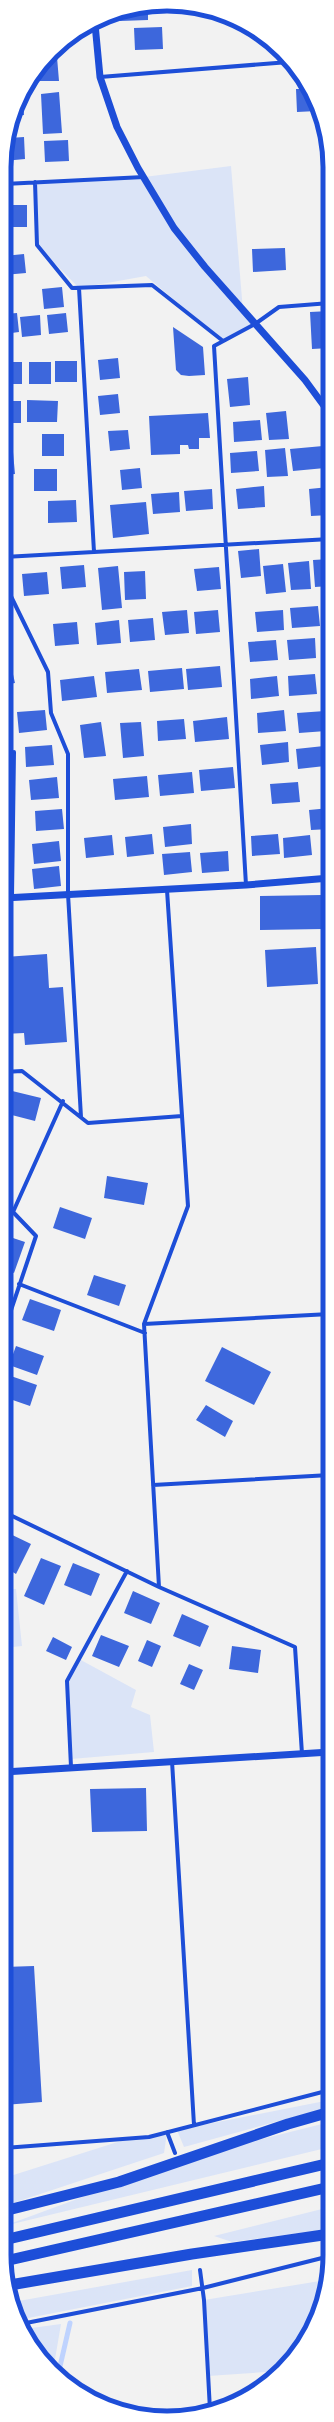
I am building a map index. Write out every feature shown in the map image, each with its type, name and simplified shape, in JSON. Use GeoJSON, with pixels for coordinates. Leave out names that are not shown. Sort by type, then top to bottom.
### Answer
{"type":"FeatureCollection","features":[{"type":"Feature","properties":{"kind":"highway"},"geometry":{"type":"LineString","coordinates":[[11,2209],[119,2182],[288,2124],[323,2114]]}},
{"type":"Feature","properties":{"kind":"highway"},"geometry":{"type":"LineString","coordinates":[[11,2238],[323,2165]]}},
{"type":"Feature","properties":{"kind":"highway"},"geometry":{"type":"LineString","coordinates":[[11,2260],[323,2189]]}},
{"type":"Feature","properties":{"kind":"highway"},"geometry":{"type":"LineString","coordinates":[[14,2284],[192,2254],[323,2235]]}},
{"type":"Feature","properties":{"kind":"street"},"geometry":{"type":"LineString","coordinates":[[95,28],[100,77],[117,127],[174,228],[255,324],[305,380],[323,404]]}},
{"type":"Feature","properties":{"kind":"street"},"geometry":{"type":"LineString","coordinates":[[100,77],[283,63]]}},
{"type":"Feature","properties":{"kind":"street"},"geometry":{"type":"LineString","coordinates":[[11,184],[144,177]]}},
{"type":"Feature","properties":{"kind":"street"},"geometry":{"type":"LineString","coordinates":[[35,182],[37,245],[72,288],[152,285],[223,341]]}},
{"type":"Feature","properties":{"kind":"street"},"geometry":{"type":"LineString","coordinates":[[79,288],[94,552]]}},
{"type":"Feature","properties":{"kind":"street"},"geometry":{"type":"LineString","coordinates":[[246,885],[214,346],[255,324],[280,307],[323,304]]}},
{"type":"Feature","properties":{"kind":"street"},"geometry":{"type":"LineString","coordinates":[[11,557],[323,539]]}},
{"type":"Feature","properties":{"kind":"street"},"geometry":{"type":"LineString","coordinates":[[11,596],[48,672],[51,713],[68,754],[68,894],[81,1117]]}},
{"type":"Feature","properties":{"kind":"street"},"geometry":{"type":"LineString","coordinates":[[14,752],[12,897],[167,890],[323,879]]}},
{"type":"Feature","properties":{"kind":"street"},"geometry":{"type":"LineString","coordinates":[[159,1587],[144,1324],[188,1206],[167,890]]}},
{"type":"Feature","properties":{"kind":"street"},"geometry":{"type":"LineString","coordinates":[[11,1072],[22,1071],[88,1123],[182,1116]]}},
{"type":"Feature","properties":{"kind":"street"},"geometry":{"type":"LineString","coordinates":[[11,1307],[36,1236],[13,1212],[62,1101]]}},
{"type":"Feature","properties":{"kind":"street"},"geometry":{"type":"LineString","coordinates":[[19,1284],[145,1333]]}},
{"type":"Feature","properties":{"kind":"street"},"geometry":{"type":"LineString","coordinates":[[144,1324],[323,1314]]}},
{"type":"Feature","properties":{"kind":"street"},"geometry":{"type":"LineString","coordinates":[[153,1485],[323,1475]]}},
{"type":"Feature","properties":{"kind":"street"},"geometry":{"type":"LineString","coordinates":[[11,1515],[159,1587],[295,1647],[302,1754]]}},
{"type":"Feature","properties":{"kind":"street"},"geometry":{"type":"LineString","coordinates":[[71,1767],[67,1681],[127,1571]]}},
{"type":"Feature","properties":{"kind":"street"},"geometry":{"type":"LineString","coordinates":[[11,1771],[323,1752]]}},
{"type":"Feature","properties":{"kind":"street"},"geometry":{"type":"LineString","coordinates":[[172,1761],[194,2125]]}},
{"type":"Feature","properties":{"kind":"street"},"geometry":{"type":"LineString","coordinates":[[11,2147],[149,2137],[323,2092]]}},
{"type":"Feature","properties":{"kind":"street"},"geometry":{"type":"LineString","coordinates":[[167,2132],[175,2153]]}},
{"type":"Feature","properties":{"kind":"street"},"geometry":{"type":"LineString","coordinates":[[27,2323],[203,2288],[323,2258]]}},
{"type":"Feature","properties":{"kind":"street"},"geometry":{"type":"LineString","coordinates":[[200,2270],[203,2288],[210,2405]]}},
{"type":"Feature","properties":{"kind":"shaded area"},"geometry":{"type":"Polygon","coordinates":[[[231,166],[243,311],[255,324],[223,341],[146,276],[79,288],[37,245],[35,182],[146,179],[144,177],[231,166]]]}},
{"type":"Feature","properties":{"kind":"shaded area"},"geometry":{"type":"Polygon","coordinates":[[[11,1589],[16,1589],[22,1646],[11,1647],[11,1589]]]}},
{"type":"Feature","properties":{"kind":"shaded area"},"geometry":{"type":"Polygon","coordinates":[[[79,1659],[136,1690],[131,1707],[150,1715],[154,1752],[71,1759],[67,1681],[79,1659]]]}},
{"type":"Feature","properties":{"kind":"shaded area"},"geometry":{"type":"Polygon","coordinates":[[[323,2101],[323,2109],[184,2147],[177,2130],[323,2101]]]}},
{"type":"Feature","properties":{"kind":"shaded area"},"geometry":{"type":"Polygon","coordinates":[[[323,2124],[323,2149],[11,2224],[11,2223],[194,2156],[323,2124]]]}},
{"type":"Feature","properties":{"kind":"shaded area"},"geometry":{"type":"Polygon","coordinates":[[[167,2132],[164,2153],[11,2204],[11,2176],[127,2139],[167,2132]]]}},
{"type":"Feature","properties":{"kind":"shaded area"},"geometry":{"type":"Polygon","coordinates":[[[323,2209],[323,2230],[232,2242],[214,2236],[323,2209]]]}},
{"type":"Feature","properties":{"kind":"shaded area"},"geometry":{"type":"Polygon","coordinates":[[[192,2270],[192,2286],[25,2319],[18,2301],[192,2270]]]}},
{"type":"Feature","properties":{"kind":"shaded area"},"geometry":{"type":"Polygon","coordinates":[[[321,2281],[315,2305],[297,2342],[270,2372],[208,2376],[204,2300],[321,2281]]]}},
{"type":"Feature","properties":{"kind":"shaded area"},"geometry":{"type":"Polygon","coordinates":[[[61,2324],[54,2362],[37,2342],[29,2328],[61,2324]]]}},
{"type":"Feature","properties":{"kind":"building"},"geometry":{"type":"Polygon","coordinates":[[[148,12],[148,20],[120,21],[120,18],[148,12]]]}},
{"type":"Feature","properties":{"kind":"building"},"geometry":{"type":"Polygon","coordinates":[[[162,27],[163,49],[135,50],[134,28],[162,27]]]}},
{"type":"Feature","properties":{"kind":"building"},"geometry":{"type":"Polygon","coordinates":[[[57,57],[59,81],[40,81],[40,76],[57,57]]]}},
{"type":"Feature","properties":{"kind":"building"},"geometry":{"type":"Polygon","coordinates":[[[296,89],[302,89],[313,111],[297,112],[296,89]]]}},
{"type":"Feature","properties":{"kind":"building"},"geometry":{"type":"Polygon","coordinates":[[[59,92],[62,133],[43,134],[41,94],[59,92]]]}},
{"type":"Feature","properties":{"kind":"building"},"geometry":{"type":"Polygon","coordinates":[[[23,106],[24,115],[20,115],[23,106]]]}},
{"type":"Feature","properties":{"kind":"building"},"geometry":{"type":"Polygon","coordinates":[[[24,137],[25,159],[11,160],[14,138],[24,137]]]}},
{"type":"Feature","properties":{"kind":"building"},"geometry":{"type":"Polygon","coordinates":[[[68,140],[69,161],[45,162],[44,141],[68,140]]]}},
{"type":"Feature","properties":{"kind":"building"},"geometry":{"type":"Polygon","coordinates":[[[11,205],[27,205],[27,227],[11,227],[11,205]]]}},
{"type":"Feature","properties":{"kind":"building"},"geometry":{"type":"Polygon","coordinates":[[[285,248],[286,270],[253,272],[252,249],[285,248]]]}},
{"type":"Feature","properties":{"kind":"building"},"geometry":{"type":"Polygon","coordinates":[[[24,254],[26,273],[11,274],[11,255],[24,254]]]}},
{"type":"Feature","properties":{"kind":"building"},"geometry":{"type":"Polygon","coordinates":[[[62,287],[64,307],[44,309],[42,289],[62,287]]]}},
{"type":"Feature","properties":{"kind":"building"},"geometry":{"type":"Polygon","coordinates":[[[323,311],[323,348],[312,349],[310,312],[323,311]]]}},
{"type":"Feature","properties":{"kind":"building"},"geometry":{"type":"Polygon","coordinates":[[[11,313],[17,313],[19,332],[11,333],[11,313]]]}},
{"type":"Feature","properties":{"kind":"building"},"geometry":{"type":"Polygon","coordinates":[[[66,313],[68,332],[49,334],[47,315],[66,313]]]}},
{"type":"Feature","properties":{"kind":"building"},"geometry":{"type":"Polygon","coordinates":[[[40,315],[41,335],[22,337],[20,317],[40,315]]]}},
{"type":"Feature","properties":{"kind":"building"},"geometry":{"type":"Polygon","coordinates":[[[173,327],[203,347],[205,375],[181,375],[176,370],[173,327]]]}},
{"type":"Feature","properties":{"kind":"building"},"geometry":{"type":"Polygon","coordinates":[[[118,358],[120,378],[100,380],[98,360],[118,358]]]}},
{"type":"Feature","properties":{"kind":"building"},"geometry":{"type":"Polygon","coordinates":[[[55,361],[77,361],[77,382],[55,382],[55,361]]]}},
{"type":"Feature","properties":{"kind":"building"},"geometry":{"type":"Polygon","coordinates":[[[11,362],[22,362],[22,384],[11,384],[11,362]]]}},
{"type":"Feature","properties":{"kind":"building"},"geometry":{"type":"Polygon","coordinates":[[[29,362],[51,362],[51,384],[29,384],[29,362]]]}},
{"type":"Feature","properties":{"kind":"building"},"geometry":{"type":"Polygon","coordinates":[[[248,377],[250,405],[230,407],[227,379],[248,377]]]}},
{"type":"Feature","properties":{"kind":"building"},"geometry":{"type":"Polygon","coordinates":[[[118,394],[120,413],[100,415],[98,396],[118,394]]]}},
{"type":"Feature","properties":{"kind":"building"},"geometry":{"type":"Polygon","coordinates":[[[27,400],[58,401],[57,422],[27,422],[27,400]]]}},
{"type":"Feature","properties":{"kind":"building"},"geometry":{"type":"Polygon","coordinates":[[[11,401],[21,401],[21,423],[11,423],[11,401]]]}},
{"type":"Feature","properties":{"kind":"building"},"geometry":{"type":"Polygon","coordinates":[[[286,411],[289,439],[269,440],[266,413],[286,411]]]}},
{"type":"Feature","properties":{"kind":"building"},"geometry":{"type":"Polygon","coordinates":[[[208,413],[210,438],[199,438],[199,449],[189,449],[188,445],[180,445],[180,454],[151,455],[149,416],[208,413]]]}},
{"type":"Feature","properties":{"kind":"building"},"geometry":{"type":"Polygon","coordinates":[[[260,420],[262,440],[234,442],[233,422],[260,420]]]}},
{"type":"Feature","properties":{"kind":"building"},"geometry":{"type":"Polygon","coordinates":[[[128,430],[130,449],[110,451],[108,431],[128,430]]]}},
{"type":"Feature","properties":{"kind":"building"},"geometry":{"type":"Polygon","coordinates":[[[42,434],[64,434],[64,456],[42,456],[42,434]]]}},
{"type":"Feature","properties":{"kind":"building"},"geometry":{"type":"Polygon","coordinates":[[[323,446],[323,468],[293,471],[290,449],[323,446]]]}},
{"type":"Feature","properties":{"kind":"building"},"geometry":{"type":"Polygon","coordinates":[[[285,448],[288,476],[267,477],[265,450],[285,448]]]}},
{"type":"Feature","properties":{"kind":"building"},"geometry":{"type":"Polygon","coordinates":[[[257,451],[259,471],[231,473],[230,453],[257,451]]]}},
{"type":"Feature","properties":{"kind":"building"},"geometry":{"type":"Polygon","coordinates":[[[11,452],[13,452],[15,474],[11,474],[11,452]]]}},
{"type":"Feature","properties":{"kind":"building"},"geometry":{"type":"Polygon","coordinates":[[[140,468],[142,488],[122,490],[120,470],[140,468]]]}},
{"type":"Feature","properties":{"kind":"building"},"geometry":{"type":"Polygon","coordinates":[[[34,469],[57,469],[57,491],[34,491],[34,469]]]}},
{"type":"Feature","properties":{"kind":"building"},"geometry":{"type":"Polygon","coordinates":[[[264,486],[265,507],[238,509],[236,489],[264,486]]]}},
{"type":"Feature","properties":{"kind":"building"},"geometry":{"type":"Polygon","coordinates":[[[323,488],[323,515],[311,516],[309,489],[323,488]]]}},
{"type":"Feature","properties":{"kind":"building"},"geometry":{"type":"Polygon","coordinates":[[[212,489],[213,509],[186,511],[184,491],[212,489]]]}},
{"type":"Feature","properties":{"kind":"building"},"geometry":{"type":"Polygon","coordinates":[[[179,492],[180,512],[153,514],[151,494],[179,492]]]}},
{"type":"Feature","properties":{"kind":"building"},"geometry":{"type":"Polygon","coordinates":[[[76,500],[77,522],[48,523],[48,501],[76,500]]]}},
{"type":"Feature","properties":{"kind":"building"},"geometry":{"type":"Polygon","coordinates":[[[146,502],[149,534],[113,538],[110,505],[146,502]]]}},
{"type":"Feature","properties":{"kind":"building"},"geometry":{"type":"Polygon","coordinates":[[[259,549],[261,576],[241,578],[238,551],[259,549]]]}},
{"type":"Feature","properties":{"kind":"building"},"geometry":{"type":"Polygon","coordinates":[[[323,559],[323,586],[315,587],[313,560],[323,559]]]}},
{"type":"Feature","properties":{"kind":"building"},"geometry":{"type":"Polygon","coordinates":[[[309,561],[311,589],[291,590],[288,563],[309,561]]]}},
{"type":"Feature","properties":{"kind":"building"},"geometry":{"type":"Polygon","coordinates":[[[283,564],[286,592],[266,594],[263,566],[283,564]]]}},
{"type":"Feature","properties":{"kind":"building"},"geometry":{"type":"Polygon","coordinates":[[[84,565],[86,587],[62,589],[60,567],[84,565]]]}},
{"type":"Feature","properties":{"kind":"building"},"geometry":{"type":"Polygon","coordinates":[[[118,566],[122,608],[102,610],[98,568],[118,566]]]}},
{"type":"Feature","properties":{"kind":"building"},"geometry":{"type":"Polygon","coordinates":[[[219,567],[221,589],[197,591],[194,569],[219,567]]]}},
{"type":"Feature","properties":{"kind":"building"},"geometry":{"type":"Polygon","coordinates":[[[145,571],[146,599],[125,600],[124,572],[145,571]]]}},
{"type":"Feature","properties":{"kind":"building"},"geometry":{"type":"Polygon","coordinates":[[[47,572],[49,594],[24,596],[22,574],[47,572]]]}},
{"type":"Feature","properties":{"kind":"building"},"geometry":{"type":"Polygon","coordinates":[[[318,606],[320,626],[292,628],[290,608],[318,606]]]}},
{"type":"Feature","properties":{"kind":"building"},"geometry":{"type":"Polygon","coordinates":[[[187,610],[189,633],[165,635],[162,612],[187,610]]]}},
{"type":"Feature","properties":{"kind":"building"},"geometry":{"type":"Polygon","coordinates":[[[218,610],[220,632],[196,634],[194,612],[218,610]]]}},
{"type":"Feature","properties":{"kind":"building"},"geometry":{"type":"Polygon","coordinates":[[[283,610],[284,630],[257,632],[255,612],[283,610]]]}},
{"type":"Feature","properties":{"kind":"building"},"geometry":{"type":"Polygon","coordinates":[[[153,618],[155,640],[130,642],[128,620],[153,618]]]}},
{"type":"Feature","properties":{"kind":"building"},"geometry":{"type":"Polygon","coordinates":[[[119,620],[121,643],[97,645],[95,623],[119,620]]]}},
{"type":"Feature","properties":{"kind":"building"},"geometry":{"type":"Polygon","coordinates":[[[77,622],[79,644],[55,646],[53,624],[77,622]]]}},
{"type":"Feature","properties":{"kind":"building"},"geometry":{"type":"Polygon","coordinates":[[[315,638],[316,658],[289,660],[287,640],[315,638]]]}},
{"type":"Feature","properties":{"kind":"building"},"geometry":{"type":"Polygon","coordinates":[[[276,640],[278,660],[250,662],[248,642],[276,640]]]}},
{"type":"Feature","properties":{"kind":"building"},"geometry":{"type":"Polygon","coordinates":[[[11,665],[15,683],[11,684],[11,665]]]}},
{"type":"Feature","properties":{"kind":"building"},"geometry":{"type":"Polygon","coordinates":[[[220,666],[222,687],[188,690],[186,669],[220,666]]]}},
{"type":"Feature","properties":{"kind":"building"},"geometry":{"type":"Polygon","coordinates":[[[182,668],[184,689],[150,692],[148,671],[182,668]]]}},
{"type":"Feature","properties":{"kind":"building"},"geometry":{"type":"Polygon","coordinates":[[[139,669],[142,690],[107,693],[105,672],[139,669]]]}},
{"type":"Feature","properties":{"kind":"building"},"geometry":{"type":"Polygon","coordinates":[[[315,674],[317,694],[289,696],[288,676],[315,674]]]}},
{"type":"Feature","properties":{"kind":"building"},"geometry":{"type":"Polygon","coordinates":[[[94,676],[97,697],[62,701],[60,680],[94,676]]]}},
{"type":"Feature","properties":{"kind":"building"},"geometry":{"type":"Polygon","coordinates":[[[277,676],[279,696],[251,699],[250,679],[277,676]]]}},
{"type":"Feature","properties":{"kind":"building"},"geometry":{"type":"Polygon","coordinates":[[[45,710],[47,730],[19,733],[17,712],[45,710]]]}},
{"type":"Feature","properties":{"kind":"building"},"geometry":{"type":"Polygon","coordinates":[[[284,710],[286,731],[258,733],[257,713],[284,710]]]}},
{"type":"Feature","properties":{"kind":"building"},"geometry":{"type":"Polygon","coordinates":[[[323,711],[323,731],[299,733],[297,713],[323,711]]]}},
{"type":"Feature","properties":{"kind":"building"},"geometry":{"type":"Polygon","coordinates":[[[227,717],[229,739],[195,742],[193,721],[227,717]]]}},
{"type":"Feature","properties":{"kind":"building"},"geometry":{"type":"Polygon","coordinates":[[[184,719],[186,739],[158,741],[157,721],[184,719]]]}},
{"type":"Feature","properties":{"kind":"building"},"geometry":{"type":"Polygon","coordinates":[[[101,722],[106,756],[84,758],[80,725],[101,722]]]}},
{"type":"Feature","properties":{"kind":"building"},"geometry":{"type":"Polygon","coordinates":[[[141,722],[144,756],[123,758],[120,723],[141,722]]]}},
{"type":"Feature","properties":{"kind":"building"},"geometry":{"type":"Polygon","coordinates":[[[288,742],[289,762],[262,765],[260,745],[288,742]]]}},
{"type":"Feature","properties":{"kind":"building"},"geometry":{"type":"Polygon","coordinates":[[[52,745],[54,765],[26,767],[25,747],[52,745]]]}},
{"type":"Feature","properties":{"kind":"building"},"geometry":{"type":"Polygon","coordinates":[[[323,746],[323,766],[298,769],[296,749],[323,746]]]}},
{"type":"Feature","properties":{"kind":"building"},"geometry":{"type":"Polygon","coordinates":[[[233,767],[235,788],[201,791],[199,770],[233,767]]]}},
{"type":"Feature","properties":{"kind":"building"},"geometry":{"type":"Polygon","coordinates":[[[192,772],[194,793],[160,796],[158,775],[192,772]]]}},
{"type":"Feature","properties":{"kind":"building"},"geometry":{"type":"Polygon","coordinates":[[[147,776],[149,797],[115,800],[113,779],[147,776]]]}},
{"type":"Feature","properties":{"kind":"building"},"geometry":{"type":"Polygon","coordinates":[[[57,777],[59,798],[31,800],[29,780],[57,777]]]}},
{"type":"Feature","properties":{"kind":"building"},"geometry":{"type":"Polygon","coordinates":[[[298,782],[300,802],[272,804],[270,784],[298,782]]]}},
{"type":"Feature","properties":{"kind":"building"},"geometry":{"type":"Polygon","coordinates":[[[62,809],[64,829],[36,831],[35,811],[62,809]]]}},
{"type":"Feature","properties":{"kind":"building"},"geometry":{"type":"Polygon","coordinates":[[[323,809],[323,829],[311,830],[309,810],[323,809]]]}},
{"type":"Feature","properties":{"kind":"building"},"geometry":{"type":"Polygon","coordinates":[[[191,824],[192,844],[165,847],[163,827],[191,824]]]}},
{"type":"Feature","properties":{"kind":"building"},"geometry":{"type":"Polygon","coordinates":[[[152,834],[154,854],[127,857],[125,837],[152,834]]]}},
{"type":"Feature","properties":{"kind":"building"},"geometry":{"type":"Polygon","coordinates":[[[278,834],[280,854],[252,856],[251,836],[278,834]]]}},
{"type":"Feature","properties":{"kind":"building"},"geometry":{"type":"Polygon","coordinates":[[[112,835],[114,855],[86,858],[84,838],[112,835]]]}},
{"type":"Feature","properties":{"kind":"building"},"geometry":{"type":"Polygon","coordinates":[[[310,835],[312,855],[284,858],[283,838],[310,835]]]}},
{"type":"Feature","properties":{"kind":"building"},"geometry":{"type":"Polygon","coordinates":[[[59,841],[61,861],[34,864],[32,844],[59,841]]]}},
{"type":"Feature","properties":{"kind":"building"},"geometry":{"type":"Polygon","coordinates":[[[228,851],[229,871],[202,873],[200,853],[228,851]]]}},
{"type":"Feature","properties":{"kind":"building"},"geometry":{"type":"Polygon","coordinates":[[[190,852],[192,872],[164,875],[162,854],[190,852]]]}},
{"type":"Feature","properties":{"kind":"building"},"geometry":{"type":"Polygon","coordinates":[[[59,866],[61,886],[34,889],[32,869],[59,866]]]}},
{"type":"Feature","properties":{"kind":"building"},"geometry":{"type":"Polygon","coordinates":[[[322,895],[323,929],[260,930],[260,896],[322,895]]]}},
{"type":"Feature","properties":{"kind":"building"},"geometry":{"type":"Polygon","coordinates":[[[316,947],[318,984],[267,987],[265,950],[316,947]]]}},
{"type":"Feature","properties":{"kind":"building"},"geometry":{"type":"Polygon","coordinates":[[[47,954],[49,988],[63,987],[67,1042],[25,1045],[24,1033],[11,1034],[11,957],[47,954]]]}},
{"type":"Feature","properties":{"kind":"building"},"geometry":{"type":"Polygon","coordinates":[[[11,1091],[41,1098],[35,1121],[11,1115],[11,1091]]]}},
{"type":"Feature","properties":{"kind":"building"},"geometry":{"type":"Polygon","coordinates":[[[107,1176],[148,1183],[144,1205],[104,1198],[107,1176]]]}},
{"type":"Feature","properties":{"kind":"building"},"geometry":{"type":"Polygon","coordinates":[[[60,1207],[92,1218],[85,1239],[53,1228],[60,1207]]]}},
{"type":"Feature","properties":{"kind":"building"},"geometry":{"type":"Polygon","coordinates":[[[11,1237],[25,1242],[14,1273],[11,1272],[11,1237]]]}},
{"type":"Feature","properties":{"kind":"building"},"geometry":{"type":"Polygon","coordinates":[[[94,1275],[126,1285],[119,1306],[87,1295],[94,1275]]]}},
{"type":"Feature","properties":{"kind":"building"},"geometry":{"type":"Polygon","coordinates":[[[30,1299],[61,1310],[54,1331],[22,1320],[30,1299]]]}},
{"type":"Feature","properties":{"kind":"building"},"geometry":{"type":"Polygon","coordinates":[[[16,1346],[44,1356],[37,1375],[11,1366],[11,1360],[16,1346]]]}},
{"type":"Feature","properties":{"kind":"building"},"geometry":{"type":"Polygon","coordinates":[[[222,1347],[271,1372],[254,1405],[205,1381],[222,1347]]]}},
{"type":"Feature","properties":{"kind":"building"},"geometry":{"type":"Polygon","coordinates":[[[11,1376],[37,1385],[30,1406],[11,1399],[11,1376]]]}},
{"type":"Feature","properties":{"kind":"building"},"geometry":{"type":"Polygon","coordinates":[[[206,1405],[233,1421],[225,1437],[196,1420],[206,1405]]]}},
{"type":"Feature","properties":{"kind":"building"},"geometry":{"type":"Polygon","coordinates":[[[11,1534],[31,1544],[16,1574],[11,1571],[11,1534]]]}},
{"type":"Feature","properties":{"kind":"building"},"geometry":{"type":"Polygon","coordinates":[[[41,1558],[61,1566],[44,1605],[24,1596],[41,1558]]]}},
{"type":"Feature","properties":{"kind":"building"},"geometry":{"type":"Polygon","coordinates":[[[73,1563],[100,1574],[91,1596],[64,1585],[73,1563]]]}},
{"type":"Feature","properties":{"kind":"building"},"geometry":{"type":"Polygon","coordinates":[[[133,1591],[160,1603],[151,1624],[124,1613],[133,1591]]]}},
{"type":"Feature","properties":{"kind":"building"},"geometry":{"type":"Polygon","coordinates":[[[182,1614],[209,1626],[200,1647],[173,1636],[182,1614]]]}},
{"type":"Feature","properties":{"kind":"building"},"geometry":{"type":"Polygon","coordinates":[[[101,1635],[129,1646],[119,1667],[92,1656],[101,1635]]]}},
{"type":"Feature","properties":{"kind":"building"},"geometry":{"type":"Polygon","coordinates":[[[53,1637],[72,1647],[66,1660],[46,1651],[53,1637]]]}},
{"type":"Feature","properties":{"kind":"building"},"geometry":{"type":"Polygon","coordinates":[[[147,1640],[161,1646],[152,1667],[138,1661],[147,1640]]]}},
{"type":"Feature","properties":{"kind":"building"},"geometry":{"type":"Polygon","coordinates":[[[232,1646],[261,1650],[258,1673],[229,1669],[232,1646]]]}},
{"type":"Feature","properties":{"kind":"building"},"geometry":{"type":"Polygon","coordinates":[[[189,1664],[203,1670],[194,1690],[180,1684],[189,1664]]]}},
{"type":"Feature","properties":{"kind":"building"},"geometry":{"type":"Polygon","coordinates":[[[146,1788],[147,1831],[92,1832],[90,1789],[146,1788]]]}},
{"type":"Feature","properties":{"kind":"building"},"geometry":{"type":"Polygon","coordinates":[[[34,1966],[42,2102],[11,2104],[11,1967],[34,1966]]]}},
{"type":"Feature","properties":{"kind":"waterway"},"geometry":{"type":"LineString","coordinates":[[60,2368],[70,2323]]}}]}
